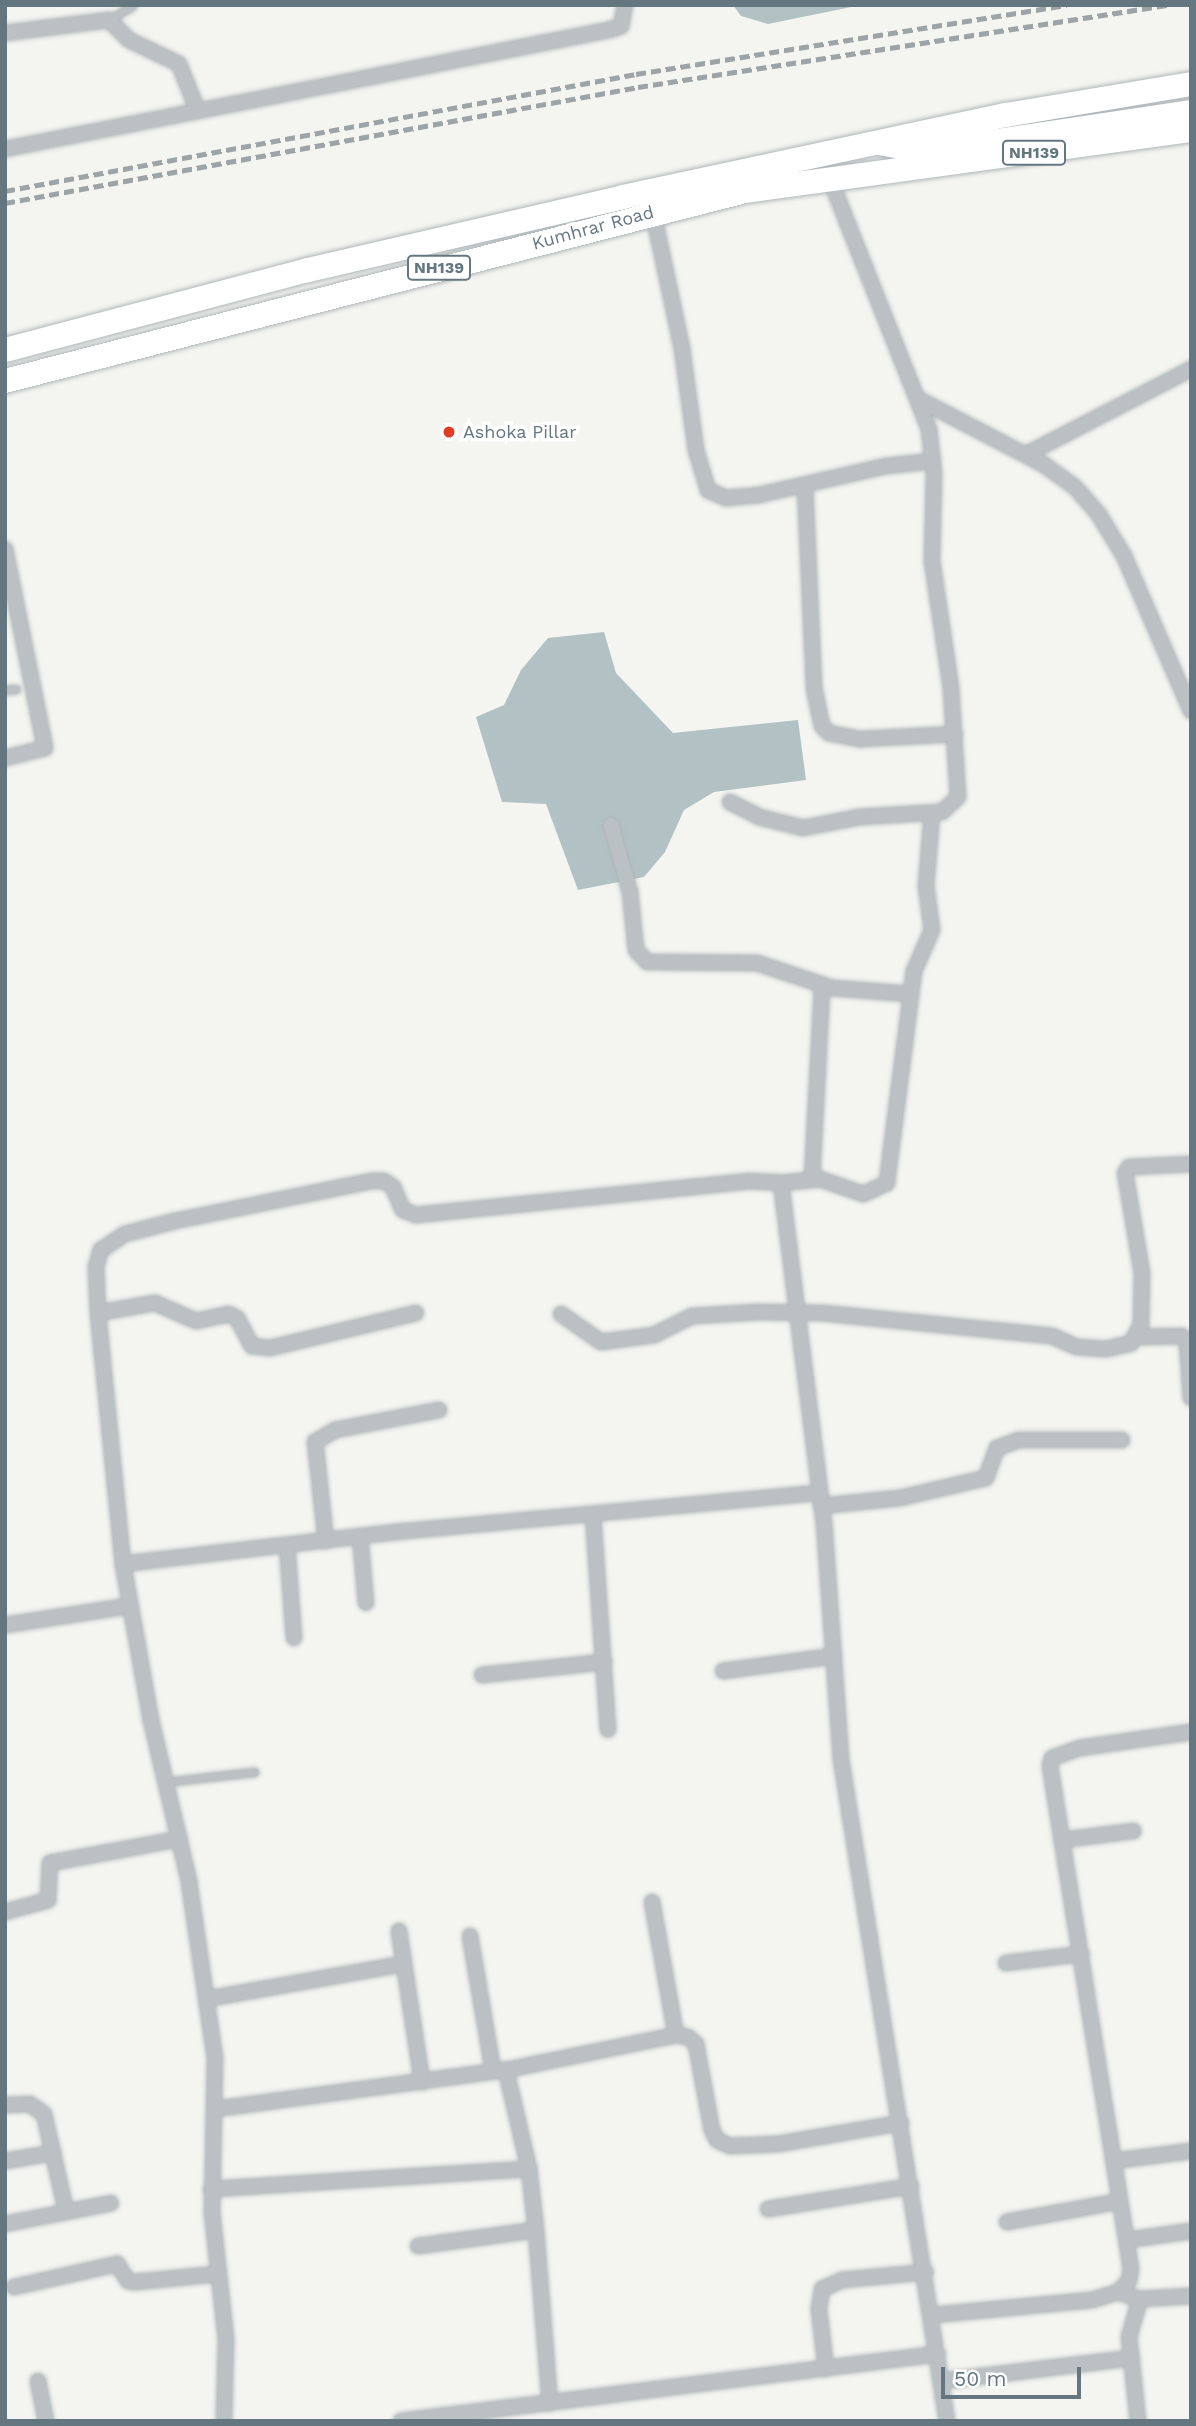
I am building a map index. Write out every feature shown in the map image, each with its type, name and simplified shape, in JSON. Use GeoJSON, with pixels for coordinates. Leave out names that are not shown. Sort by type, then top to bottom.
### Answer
{"type":"FeatureCollection","features":[{"type":"Feature","properties":{"kind":"highway","name":"NH139"},"geometry":{"type":"LineString","coordinates":[[879,144],[1006,115],[1191,84]]}},
{"type":"Feature","properties":{"kind":"highway","name":"Kumhrar Road"},"geometry":{"type":"LineString","coordinates":[[5,381],[653,212],[829,177],[876,174],[1191,130]]}},
{"type":"Feature","properties":{"kind":"highway","name":"Kumhrar Road"},"geometry":{"type":"LineString","coordinates":[[5,350],[360,258],[879,144]]}},
{"type":"Feature","properties":{"kind":"highway"},"geometry":{"type":"LineString","coordinates":[[58,335],[66,364]]}},
{"type":"Feature","properties":{"kind":"main road"},"geometry":{"type":"LineString","coordinates":[[879,144],[926,149],[1191,110]]}},
{"type":"Feature","properties":{"kind":"main road"},"geometry":{"type":"LineString","coordinates":[[876,174],[926,149]]}},
{"type":"Feature","properties":{"kind":"street"},"geometry":{"type":"LineString","coordinates":[[68,5],[71,21]]}},
{"type":"Feature","properties":{"kind":"street"},"geometry":{"type":"LineString","coordinates":[[5,149],[197,108],[609,30],[621,26],[625,5]]}},
{"type":"Feature","properties":{"kind":"street"},"geometry":{"type":"LineString","coordinates":[[5,33],[71,21],[109,20],[129,40],[179,64],[197,108]]}},
{"type":"Feature","properties":{"kind":"street"},"geometry":{"type":"LineString","coordinates":[[730,802],[759,817],[803,828],[859,817],[932,813],[954,806],[958,797],[955,734],[932,561],[933,461],[919,400],[850,239],[829,177]]}},
{"type":"Feature","properties":{"kind":"street"},"geometry":{"type":"LineString","coordinates":[[653,212],[682,349],[696,450],[708,490],[726,498],[804,487],[886,466],[933,461]]}},
{"type":"Feature","properties":{"kind":"street"},"geometry":{"type":"LineString","coordinates":[[1027,454],[1117,403],[1191,369]]}},
{"type":"Feature","properties":{"kind":"street"},"geometry":{"type":"LineString","coordinates":[[919,400],[1027,454],[1074,487],[1113,534],[1191,711]]}},
{"type":"Feature","properties":{"kind":"street"},"geometry":{"type":"LineString","coordinates":[[804,487],[814,688],[822,726],[829,733],[861,738],[955,734]]}},
{"type":"Feature","properties":{"kind":"street"},"geometry":{"type":"LineString","coordinates":[[5,549],[45,748],[5,758]]}},
{"type":"Feature","properties":{"kind":"street"},"geometry":{"type":"LineString","coordinates":[[224,2421],[226,2339],[216,2274],[211,2189],[216,2109],[207,1999],[180,1839],[165,1782],[123,1564],[99,1313],[96,1267],[101,1250],[111,1241],[175,1221],[300,1192],[384,1181],[393,1187],[403,1210],[416,1215],[748,1181],[781,1183],[812,1180],[863,1194],[887,1183],[910,994],[917,958],[932,930],[926,886],[932,813]]}},
{"type":"Feature","properties":{"kind":"street"},"geometry":{"type":"LineString","coordinates":[[611,825],[630,892],[639,957],[647,962],[757,963],[822,986],[910,994]]}},
{"type":"Feature","properties":{"kind":"street"},"geometry":{"type":"LineString","coordinates":[[812,1180],[822,986]]}},
{"type":"Feature","properties":{"kind":"street"},"geometry":{"type":"LineString","coordinates":[[1138,1337],[1143,1291],[1125,1173],[1129,1167],[1191,1164]]}},
{"type":"Feature","properties":{"kind":"street"},"geometry":{"type":"LineString","coordinates":[[781,1183],[820,1499],[841,1759],[933,2315],[947,2421]]}},
{"type":"Feature","properties":{"kind":"street"},"geometry":{"type":"LineString","coordinates":[[99,1313],[155,1303],[197,1321],[228,1314],[237,1318],[252,1346],[270,1348],[416,1313]]}},
{"type":"Feature","properties":{"kind":"street"},"geometry":{"type":"LineString","coordinates":[[561,1314],[601,1342],[654,1335],[692,1316],[796,1312],[1052,1336],[1091,1349],[1131,1343],[1138,1337],[1182,1336],[1187,1342],[1191,1398]]}},
{"type":"Feature","properties":{"kind":"street"},"geometry":{"type":"LineString","coordinates":[[326,1541],[315,1442],[335,1430],[439,1410]]}},
{"type":"Feature","properties":{"kind":"street"},"geometry":{"type":"LineString","coordinates":[[123,1564],[360,1536],[593,1516],[820,1499],[901,1498],[986,1478],[997,1448],[1019,1440],[1122,1440]]}},
{"type":"Feature","properties":{"kind":"street"},"geometry":{"type":"LineString","coordinates":[[593,1516],[608,1729]]}},
{"type":"Feature","properties":{"kind":"street"},"geometry":{"type":"LineString","coordinates":[[360,1536],[366,1602]]}},
{"type":"Feature","properties":{"kind":"street"},"geometry":{"type":"LineString","coordinates":[[287,1545],[294,1638]]}},
{"type":"Feature","properties":{"kind":"street"},"geometry":{"type":"LineString","coordinates":[[5,1625],[129,1606]]}},
{"type":"Feature","properties":{"kind":"street"},"geometry":{"type":"LineString","coordinates":[[723,1671],[834,1656]]}},
{"type":"Feature","properties":{"kind":"street"},"geometry":{"type":"LineString","coordinates":[[482,1675],[604,1662]]}},
{"type":"Feature","properties":{"kind":"street"},"geometry":{"type":"LineString","coordinates":[[933,2315],[1092,2300],[1118,2292],[1129,2281],[1132,2269],[1062,1840],[1052,1758],[1080,1748],[1191,1732]]}},
{"type":"Feature","properties":{"kind":"street"},"geometry":{"type":"LineString","coordinates":[[1062,1840],[1133,1831]]}},
{"type":"Feature","properties":{"kind":"street"},"geometry":{"type":"LineString","coordinates":[[5,1912],[48,1900],[46,1867],[50,1863],[180,1839]]}},
{"type":"Feature","properties":{"kind":"street"},"geometry":{"type":"LineString","coordinates":[[652,1902],[676,2035]]}},
{"type":"Feature","properties":{"kind":"street"},"geometry":{"type":"LineString","coordinates":[[399,1931],[422,2081]]}},
{"type":"Feature","properties":{"kind":"street"},"geometry":{"type":"LineString","coordinates":[[470,1936],[500,2070],[529,2169],[550,2403]]}},
{"type":"Feature","properties":{"kind":"street"},"geometry":{"type":"LineString","coordinates":[[1006,1963],[1080,1954]]}},
{"type":"Feature","properties":{"kind":"street"},"geometry":{"type":"LineString","coordinates":[[207,1999],[404,1964]]}},
{"type":"Feature","properties":{"kind":"street"},"geometry":{"type":"LineString","coordinates":[[216,2109],[500,2070],[676,2035],[688,2037],[696,2044],[712,2130],[717,2140],[730,2146],[778,2144],[901,2123]]}},
{"type":"Feature","properties":{"kind":"street"},"geometry":{"type":"LineString","coordinates":[[5,2105],[39,2108],[66,2211]]}},
{"type":"Feature","properties":{"kind":"street"},"geometry":{"type":"LineString","coordinates":[[1114,2161],[1191,2151]]}},
{"type":"Feature","properties":{"kind":"street"},"geometry":{"type":"LineString","coordinates":[[5,2161],[52,2153]]}},
{"type":"Feature","properties":{"kind":"street"},"geometry":{"type":"LineString","coordinates":[[211,2189],[529,2169]]}},
{"type":"Feature","properties":{"kind":"street"},"geometry":{"type":"LineString","coordinates":[[768,2209],[911,2186]]}},
{"type":"Feature","properties":{"kind":"street"},"geometry":{"type":"LineString","coordinates":[[1007,2222],[1121,2201]]}},
{"type":"Feature","properties":{"kind":"street"},"geometry":{"type":"LineString","coordinates":[[5,2224],[111,2203]]}},
{"type":"Feature","properties":{"kind":"street"},"geometry":{"type":"LineString","coordinates":[[418,2246],[536,2230]]}},
{"type":"Feature","properties":{"kind":"street"},"geometry":{"type":"LineString","coordinates":[[1127,2240],[1191,2231]]}},
{"type":"Feature","properties":{"kind":"street"},"geometry":{"type":"LineString","coordinates":[[14,2287],[117,2264],[128,2281],[135,2282],[216,2274]]}},
{"type":"Feature","properties":{"kind":"street"},"geometry":{"type":"LineString","coordinates":[[826,2369],[819,2309],[822,2289],[842,2280],[926,2272]]}},
{"type":"Feature","properties":{"kind":"street"},"geometry":{"type":"LineString","coordinates":[[1118,2292],[1140,2299],[1191,2296]]}},
{"type":"Feature","properties":{"kind":"street"},"geometry":{"type":"LineString","coordinates":[[1138,2421],[1131,2320],[1140,2299]]}},
{"type":"Feature","properties":{"kind":"street"},"geometry":{"type":"LineString","coordinates":[[401,2421],[462,2417],[550,2403],[938,2354]]}},
{"type":"Feature","properties":{"kind":"street"},"geometry":{"type":"LineString","coordinates":[[942,2381],[1132,2358]]}},
{"type":"Feature","properties":{"kind":"street"},"geometry":{"type":"LineString","coordinates":[[38,2381],[46,2421]]}},
{"type":"Feature","properties":{"kind":"lane"},"geometry":{"type":"LineString","coordinates":[[109,20],[133,5]]}},
{"type":"Feature","properties":{"kind":"lane"},"geometry":{"type":"LineString","coordinates":[[5,690],[16,689]]}},
{"type":"Feature","properties":{"kind":"lane"},"geometry":{"type":"LineString","coordinates":[[165,1782],[254,1772]]}},
{"type":"Feature","properties":{"kind":"shaded area"},"geometry":{"type":"Polygon","coordinates":[[[733,5],[861,5],[768,24],[741,16],[733,5]]]}},
{"type":"Feature","properties":{"kind":"shaded area"},"geometry":{"type":"Polygon","coordinates":[[[604,632],[616,673],[673,733],[798,720],[806,780],[714,792],[684,810],[665,852],[644,877],[578,890],[546,804],[502,802],[476,717],[504,705],[521,670],[548,638],[604,632]]]}},
{"type":"Feature","properties":{"kind":"railway"},"geometry":{"type":"LineString","coordinates":[[5,191],[636,74],[1067,5]]}},
{"type":"Feature","properties":{"kind":"railway"},"geometry":{"type":"LineString","coordinates":[[5,203],[638,87],[1167,5]]}},
{"type":"Feature","properties":{"kind":"place","name":"Ashoka Pillar"},"geometry":{"type":"Point","coordinates":[449,432]}}]}
